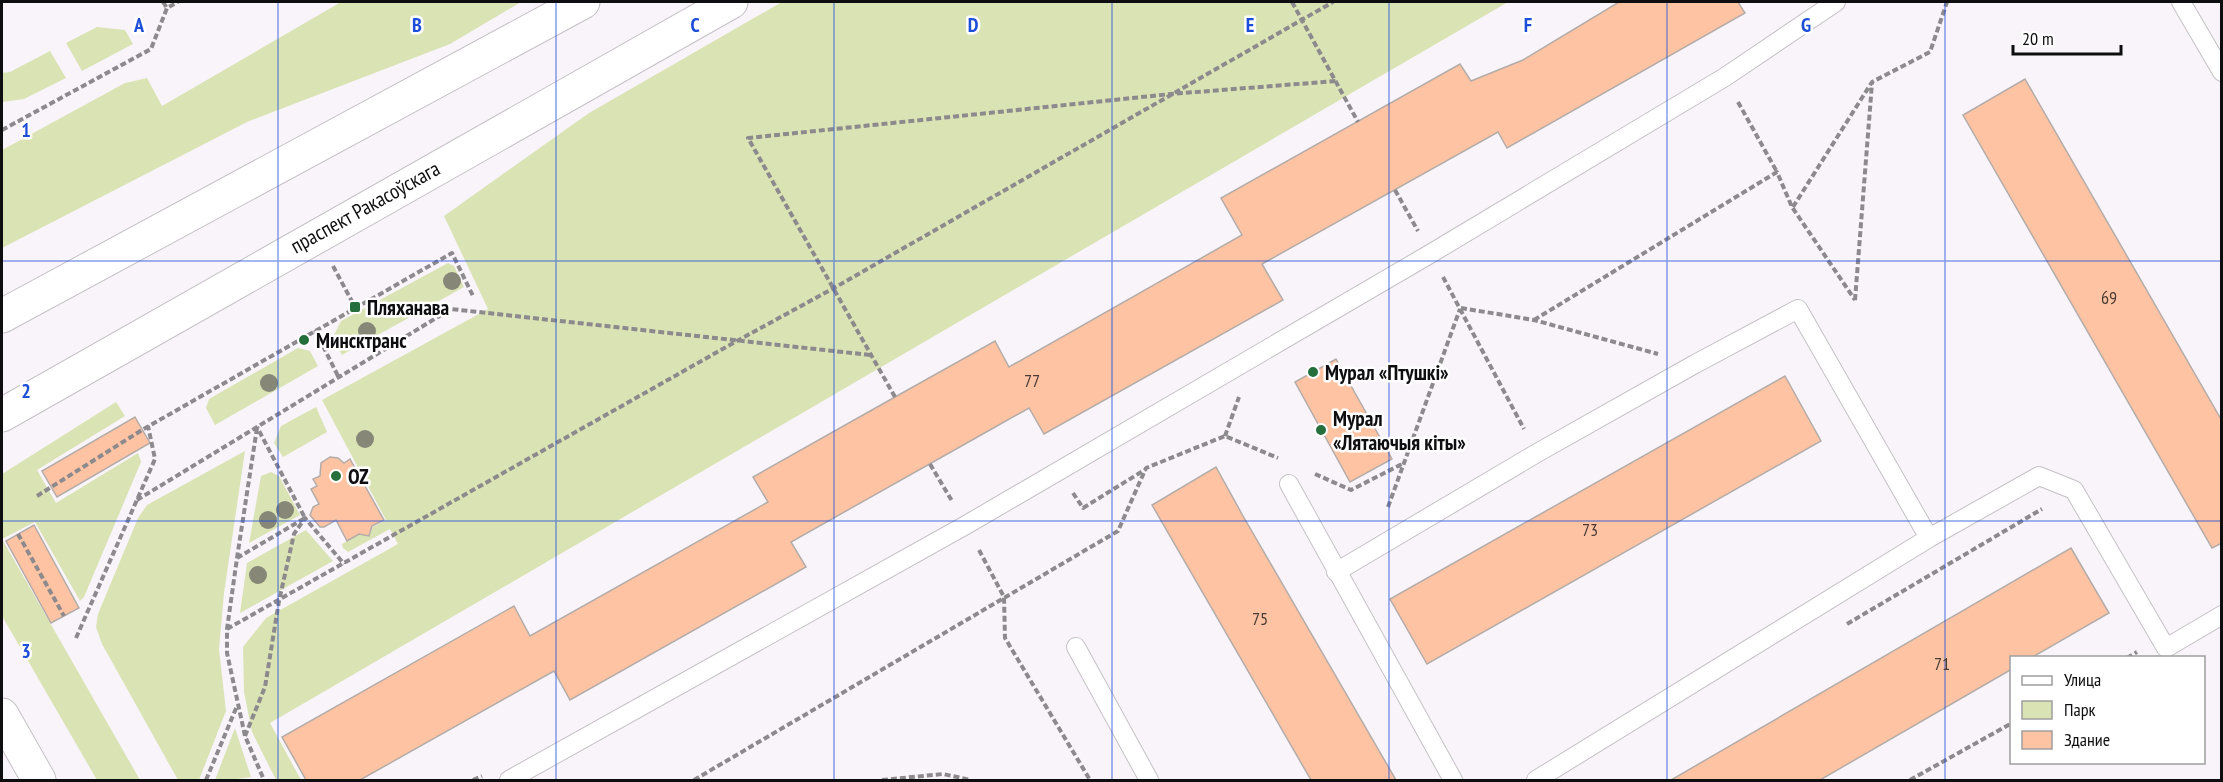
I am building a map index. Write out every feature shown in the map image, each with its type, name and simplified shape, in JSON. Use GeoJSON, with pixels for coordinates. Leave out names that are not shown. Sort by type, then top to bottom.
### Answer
{"type":"FeatureCollection","features":[{"type":"Feature","properties":{"kind":"main road"},"geometry":{"type":"LineString","coordinates":[[2,316],[583,2]]}},
{"type":"Feature","properties":{"kind":"main road","name":"праспект Ракасоўскага"},"geometry":{"type":"LineString","coordinates":[[5,417],[316,235],[730,2]]}},
{"type":"Feature","properties":{"kind":"main road"},"geometry":{"type":"LineString","coordinates":[[2,704],[8,726],[39,780]]}},
{"type":"Feature","properties":{"kind":"lane"},"geometry":{"type":"LineString","coordinates":[[509,780],[945,537],[1430,254],[1725,77],[1836,2]]}},
{"type":"Feature","properties":{"kind":"lane"},"geometry":{"type":"LineString","coordinates":[[2181,2],[2222,72]]}},
{"type":"Feature","properties":{"kind":"lane"},"geometry":{"type":"LineString","coordinates":[[1336,572],[1537,453],[1798,309],[1929,538]]}},
{"type":"Feature","properties":{"kind":"lane"},"geometry":{"type":"LineString","coordinates":[[1536,780],[1929,538],[2039,476],[2074,490],[2166,648],[2222,615]]}},
{"type":"Feature","properties":{"kind":"lane"},"geometry":{"type":"LineString","coordinates":[[1289,484],[1453,780]]}},
{"type":"Feature","properties":{"kind":"lane"},"geometry":{"type":"LineString","coordinates":[[1076,647],[1149,780]]}},
{"type":"Feature","properties":{"kind":"path"},"geometry":{"type":"LineString","coordinates":[[164,2],[167,8]]}},
{"type":"Feature","properties":{"kind":"path"},"geometry":{"type":"LineString","coordinates":[[2,130],[151,49],[167,8],[178,2]]}},
{"type":"Feature","properties":{"kind":"path"},"geometry":{"type":"LineString","coordinates":[[1292,2],[1358,122]]}},
{"type":"Feature","properties":{"kind":"path"},"geometry":{"type":"LineString","coordinates":[[227,629],[834,288],[1333,2]]}},
{"type":"Feature","properties":{"kind":"path"},"geometry":{"type":"LineString","coordinates":[[1792,207],[1872,82],[1930,52],[1947,2]]}},
{"type":"Feature","properties":{"kind":"path"},"geometry":{"type":"LineString","coordinates":[[1725,77],[1777,172],[1792,207],[1855,300],[1872,82]]}},
{"type":"Feature","properties":{"kind":"path"},"geometry":{"type":"LineString","coordinates":[[895,397],[748,138],[1171,94],[1336,81]]}},
{"type":"Feature","properties":{"kind":"path"},"geometry":{"type":"LineString","coordinates":[[1534,320],[1777,172]]}},
{"type":"Feature","properties":{"kind":"path"},"geometry":{"type":"LineString","coordinates":[[1395,190],[1461,308],[1537,453]]}},
{"type":"Feature","properties":{"kind":"path"},"geometry":{"type":"LineString","coordinates":[[316,235],[355,307]]}},
{"type":"Feature","properties":{"kind":"path"},"geometry":{"type":"LineString","coordinates":[[37,496],[148,426],[452,253],[473,296]]}},
{"type":"Feature","properties":{"kind":"path"},"geometry":{"type":"LineString","coordinates":[[1461,308],[1534,320],[1695,364]]}},
{"type":"Feature","properties":{"kind":"path"},"geometry":{"type":"LineString","coordinates":[[1372,551],[1461,308]]}},
{"type":"Feature","properties":{"kind":"path"},"geometry":{"type":"LineString","coordinates":[[136,500],[451,309],[735,342],[871,355]]}},
{"type":"Feature","properties":{"kind":"path"},"geometry":{"type":"LineString","coordinates":[[315,330],[338,376]]}},
{"type":"Feature","properties":{"kind":"path"},"geometry":{"type":"LineString","coordinates":[[76,638],[155,459],[148,426]]}},
{"type":"Feature","properties":{"kind":"path"},"geometry":{"type":"LineString","coordinates":[[257,427],[305,518],[344,564]]}},
{"type":"Feature","properties":{"kind":"path"},"geometry":{"type":"LineString","coordinates":[[257,427],[227,629],[227,653],[245,736],[264,780]]}},
{"type":"Feature","properties":{"kind":"path"},"geometry":{"type":"LineString","coordinates":[[1059,471],[1083,508],[1146,468],[1225,436],[1288,463]]}},
{"type":"Feature","properties":{"kind":"path"},"geometry":{"type":"LineString","coordinates":[[1309,472],[1352,490],[1404,463]]}},
{"type":"Feature","properties":{"kind":"path"},"geometry":{"type":"LineString","coordinates":[[694,780],[1118,531],[1146,468]]}},
{"type":"Feature","properties":{"kind":"path"},"geometry":{"type":"LineString","coordinates":[[237,558],[305,518]]}},
{"type":"Feature","properties":{"kind":"path"},"geometry":{"type":"LineString","coordinates":[[245,736],[265,687],[279,601],[294,534],[305,518]]}},
{"type":"Feature","properties":{"kind":"path"},"geometry":{"type":"LineString","coordinates":[[18,534],[64,616]]}},
{"type":"Feature","properties":{"kind":"path"},"geometry":{"type":"LineString","coordinates":[[986,565],[1004,597],[1005,638],[1090,780]]}},
{"type":"Feature","properties":{"kind":"path"},"geometry":{"type":"LineString","coordinates":[[206,780],[237,704]]}},
{"type":"Feature","properties":{"kind":"path"},"geometry":{"type":"LineString","coordinates":[[1910,780],[1917,779],[2010,724]]}},
{"type":"Feature","properties":{"kind":"path"},"geometry":{"type":"LineString","coordinates":[[882,780],[943,774],[971,780]]}},
{"type":"Feature","properties":{"kind":"green space"},"geometry":{"type":"Polygon","coordinates":[[[341,2],[521,2],[450,44],[247,122],[2,248],[2,150],[125,83],[147,78],[162,106],[341,2]]]}},
{"type":"Feature","properties":{"kind":"green space"},"geometry":{"type":"Polygon","coordinates":[[[782,2],[1508,2],[270,723],[301,780],[276,780],[252,732],[244,692],[243,647],[266,618],[398,544],[390,529],[348,552],[343,548],[342,544],[359,534],[369,536],[373,527],[386,520],[322,400],[488,309],[444,216],[589,113],[782,2]]]}},
{"type":"Feature","properties":{"kind":"green space"},"geometry":{"type":"Polygon","coordinates":[[[97,27],[125,30],[133,44],[82,71],[66,43],[97,27]]]}},
{"type":"Feature","properties":{"kind":"green space"},"geometry":{"type":"Polygon","coordinates":[[[50,51],[66,78],[24,99],[2,102],[2,73],[10,72],[50,51]]]}},
{"type":"Feature","properties":{"kind":"green space"},"geometry":{"type":"Polygon","coordinates":[[[448,263],[454,266],[464,287],[342,355],[333,337],[341,321],[448,263]]]}},
{"type":"Feature","properties":{"kind":"green space"},"geometry":{"type":"Polygon","coordinates":[[[298,348],[310,351],[318,366],[215,425],[206,408],[209,399],[298,348]]]}},
{"type":"Feature","properties":{"kind":"green space"},"geometry":{"type":"Polygon","coordinates":[[[116,402],[125,416],[37,470],[56,503],[138,453],[141,462],[84,597],[80,601],[35,522],[2,539],[2,474],[116,402]]]}},
{"type":"Feature","properties":{"kind":"green space"},"geometry":{"type":"Polygon","coordinates":[[[316,407],[327,432],[283,457],[274,443],[281,426],[316,407]]]}},
{"type":"Feature","properties":{"kind":"green space"},"geometry":{"type":"Polygon","coordinates":[[[245,451],[224,593],[219,649],[226,711],[199,780],[178,780],[102,644],[96,627],[98,614],[138,518],[147,505],[245,451]]]}},
{"type":"Feature","properties":{"kind":"green space"},"geometry":{"type":"Polygon","coordinates":[[[271,472],[279,476],[300,515],[249,543],[261,476],[271,472]]]}},
{"type":"Feature","properties":{"kind":"green space"},"geometry":{"type":"Polygon","coordinates":[[[306,530],[333,561],[240,613],[247,563],[306,530]]]}},
{"type":"Feature","properties":{"kind":"green space"},"geometry":{"type":"Polygon","coordinates":[[[2,539],[140,780],[97,780],[2,616],[2,539]]]}},
{"type":"Feature","properties":{"kind":"green space"},"geometry":{"type":"Polygon","coordinates":[[[235,728],[251,777],[215,780],[235,728]]]}},
{"type":"Feature","properties":{"kind":"building"},"geometry":{"type":"Polygon","coordinates":[[[1619,2],[1738,2],[1745,13],[1507,148],[1498,132],[1262,264],[1283,300],[1044,434],[1029,408],[791,542],[806,567],[570,700],[554,671],[360,780],[306,780],[282,737],[514,606],[530,636],[768,502],[753,477],[895,397],[995,341],[1009,367],[1242,235],[1221,198],[1460,64],[1471,81],[1523,60],[1619,2]]]}},
{"type":"Feature","properties":{"kind":"building"},"geometry":{"type":"Polygon","coordinates":[[[2025,79],[2222,421],[2222,543],[2212,548],[1963,115],[2025,79]]]}},
{"type":"Feature","properties":{"kind":"building"},"geometry":{"type":"Polygon","coordinates":[[[1336,359],[1392,459],[1350,482],[1295,382],[1336,359]]]}},
{"type":"Feature","properties":{"kind":"building"},"geometry":{"type":"Polygon","coordinates":[[[1785,376],[1821,441],[1427,664],[1390,599],[1785,376]]]}},
{"type":"Feature","properties":{"kind":"building"},"geometry":{"type":"Polygon","coordinates":[[[135,417],[150,443],[57,497],[42,471],[135,417]]]}},
{"type":"Feature","properties":{"kind":"building"},"geometry":{"type":"Polygon","coordinates":[[[330,457],[338,458],[344,463],[350,459],[384,520],[372,526],[369,536],[359,534],[347,541],[336,520],[320,527],[310,515],[313,507],[319,504],[311,489],[317,486],[313,479],[320,476],[321,463],[330,457]]]}},
{"type":"Feature","properties":{"kind":"building"},"geometry":{"type":"Polygon","coordinates":[[[1216,467],[1396,780],[1311,780],[1152,505],[1216,467]]]}},
{"type":"Feature","properties":{"kind":"building"},"geometry":{"type":"Polygon","coordinates":[[[34,525],[79,608],[51,623],[6,541],[34,525]]]}},
{"type":"Feature","properties":{"kind":"building"},"geometry":{"type":"Polygon","coordinates":[[[2071,548],[2109,613],[2034,656],[2010,656],[2010,670],[1820,780],[1671,780],[2071,548]]]}},
{"type":"Feature","properties":{"kind":"place","name":"Пляханава"},"geometry":{"type":"Point","coordinates":[355,307]}},
{"type":"Feature","properties":{"kind":"place","name":"Минсктранс"},"geometry":{"type":"Point","coordinates":[304,340]}},
{"type":"Feature","properties":{"kind":"place","name":"Мурал «Птушкі»"},"geometry":{"type":"Point","coordinates":[1313,372]}},
{"type":"Feature","properties":{"kind":"place","name":"Мурал «Лятаючыя кіты»"},"geometry":{"type":"Point","coordinates":[1321,430]}},
{"type":"Feature","properties":{"kind":"place","name":"OZ"},"geometry":{"type":"Point","coordinates":[336,476]}}]}
